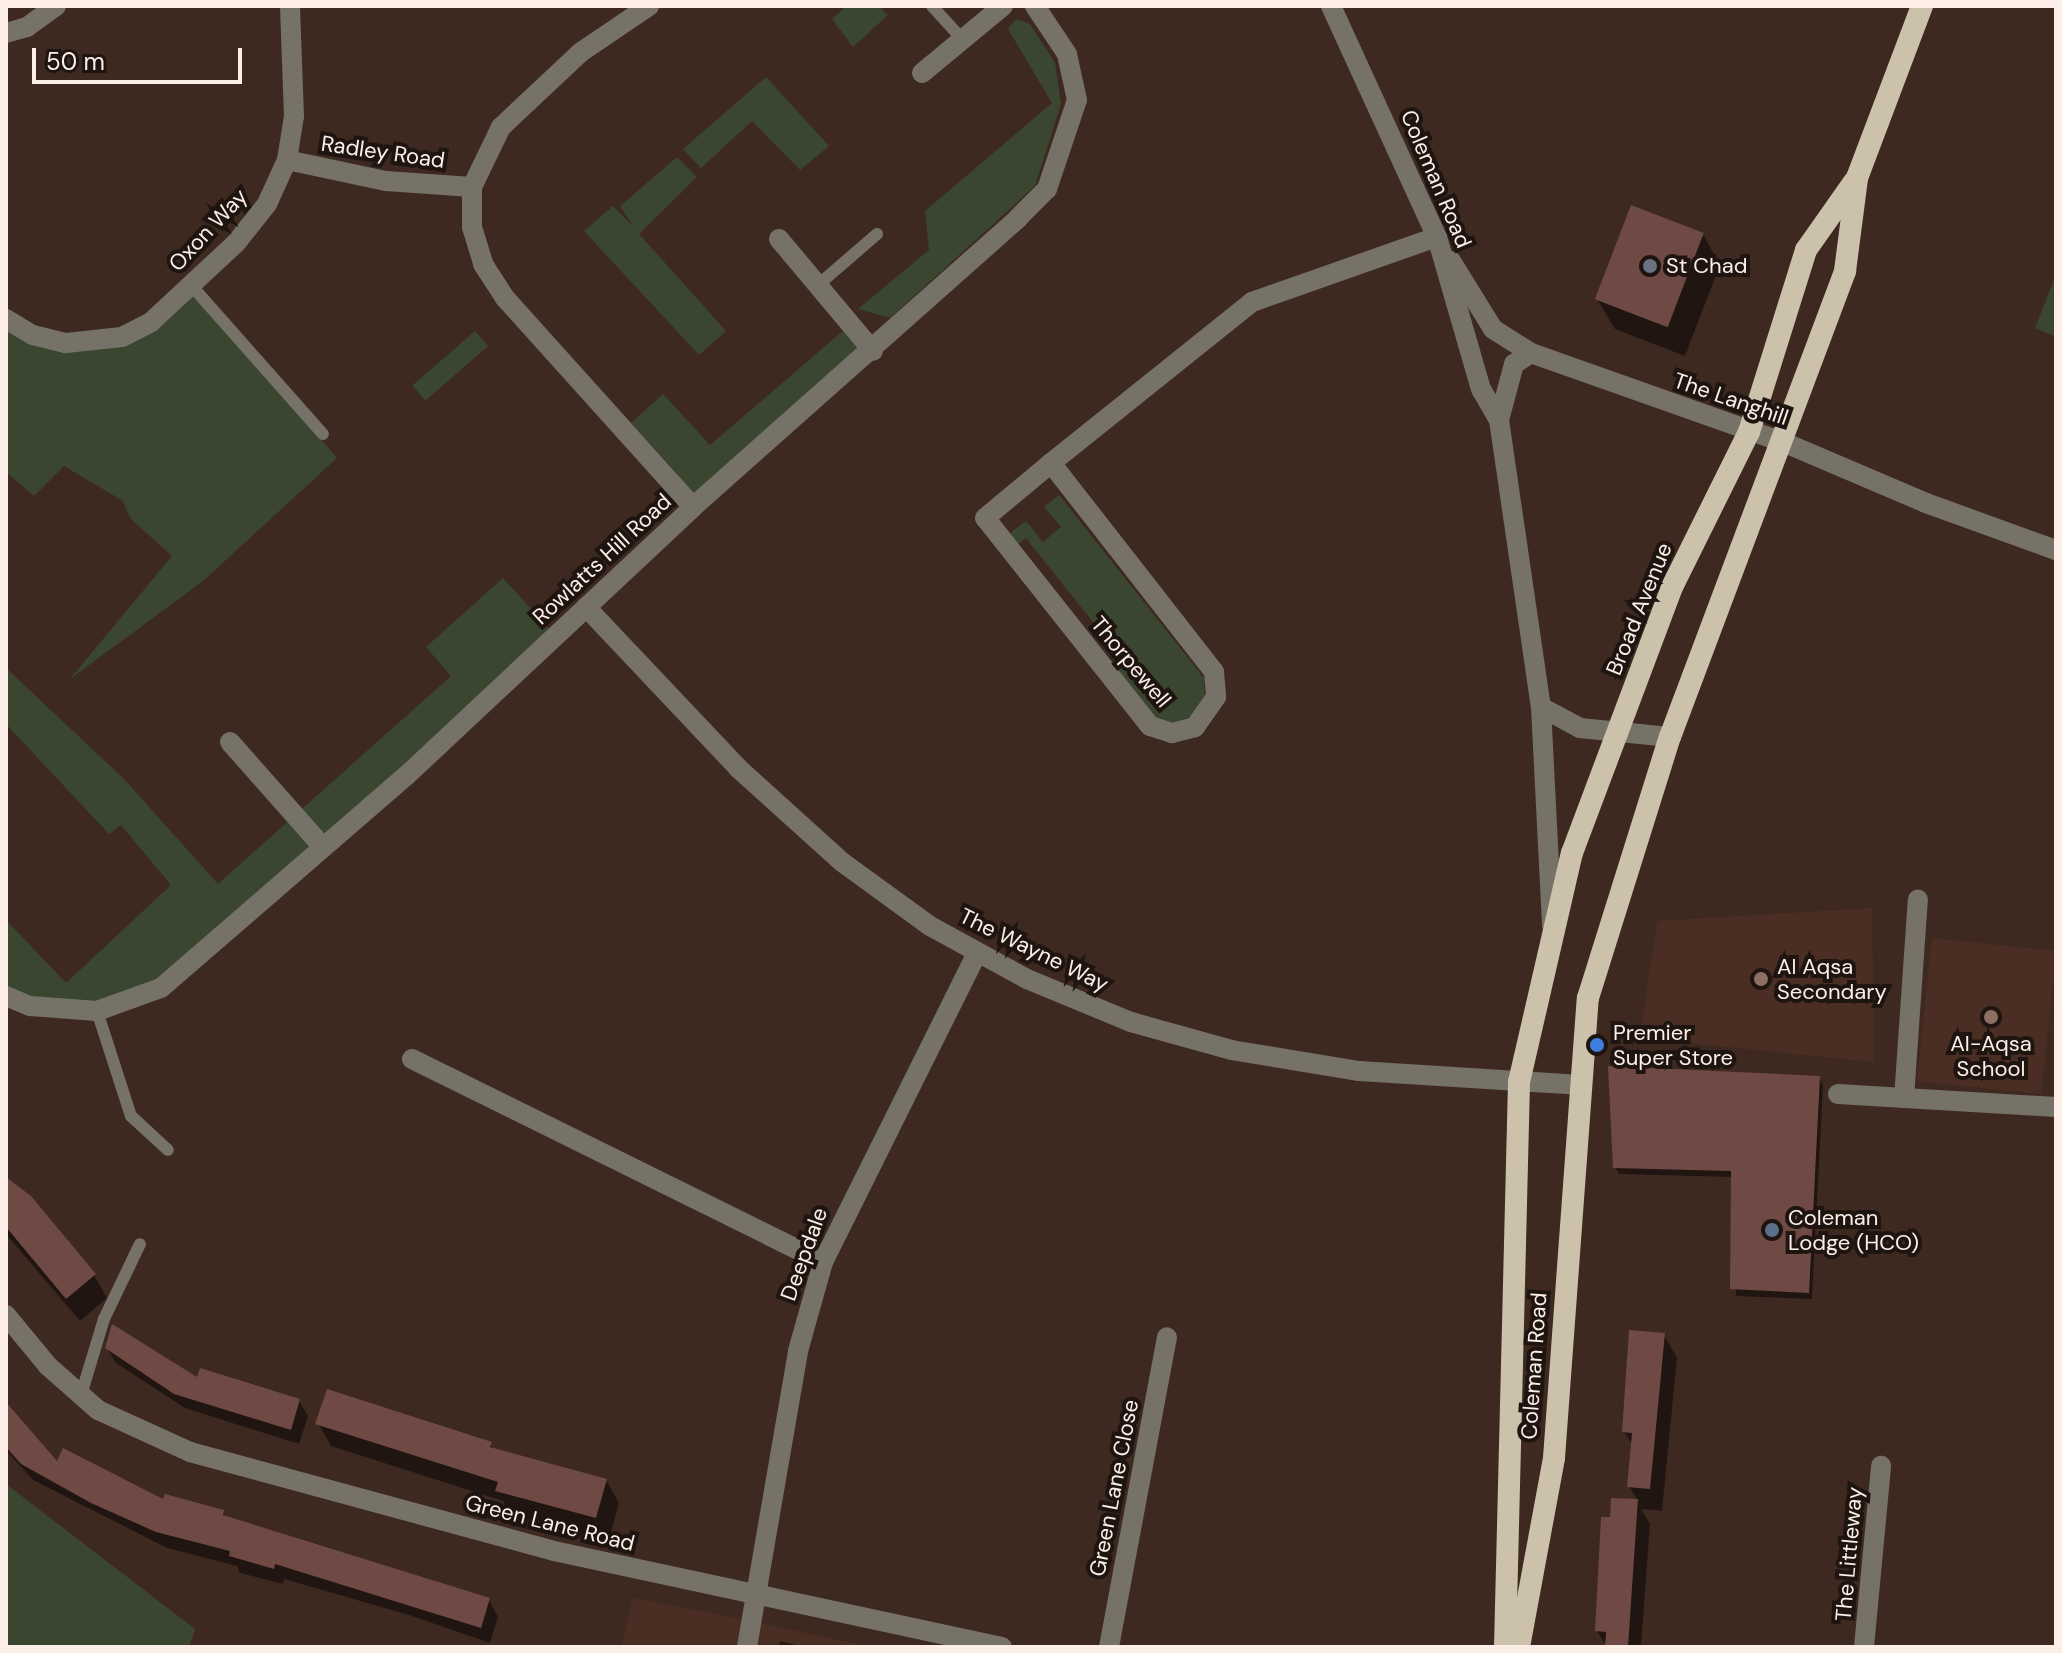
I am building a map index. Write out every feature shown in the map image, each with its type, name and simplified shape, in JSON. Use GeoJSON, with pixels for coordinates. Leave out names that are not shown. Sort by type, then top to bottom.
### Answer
{"type":"FeatureCollection","features":[{"type":"Feature","properties":{"kind":"highway","name":"Broad Avenue"},"geometry":{"type":"LineString","coordinates":[[1580,1085],[1588,998],[1670,737],[1845,271],[1857,178],[1922,6]]}},
{"type":"Feature","properties":{"kind":"highway","name":"Broad Avenue"},"geometry":{"type":"LineString","coordinates":[[1519,1082],[1572,853],[1673,585],[1749,432],[1806,250],[1857,178]]}},
{"type":"Feature","properties":{"kind":"highway","name":"Coleman Road"},"geometry":{"type":"LineString","coordinates":[[1505,1647],[1519,1082]]}},
{"type":"Feature","properties":{"kind":"highway","name":"Coleman Road"},"geometry":{"type":"LineString","coordinates":[[1519,1647],[1554,1458],[1580,1085]]}},
{"type":"Feature","properties":{"kind":"street"},"geometry":{"type":"LineString","coordinates":[[6,33],[27,27],[56,6]]}},
{"type":"Feature","properties":{"kind":"street","name":"Oxon Way"},"geometry":{"type":"LineString","coordinates":[[6,319],[49,340],[103,342],[151,322],[191,285],[267,204],[287,160],[294,116],[290,6]]}},
{"type":"Feature","properties":{"kind":"street"},"geometry":{"type":"LineString","coordinates":[[649,6],[581,52],[516,111],[495,136],[472,187],[472,227],[483,264],[530,327],[693,507]]}},
{"type":"Feature","properties":{"kind":"street"},"geometry":{"type":"LineString","coordinates":[[922,73],[1003,6]]}},
{"type":"Feature","properties":{"kind":"street","name":"Rowlatts Hill Road"},"geometry":{"type":"LineString","coordinates":[[6,996],[30,1006],[97,1011],[161,988],[406,776],[693,507],[873,351],[1047,189],[1077,100],[1067,54],[1035,6]]}},
{"type":"Feature","properties":{"kind":"street","name":"Coleman Road"},"geometry":{"type":"LineString","coordinates":[[1331,6],[1437,237],[1481,389],[1499,420],[1541,707],[1552,938]]}},
{"type":"Feature","properties":{"kind":"street","name":"Radley Road"},"geometry":{"type":"LineString","coordinates":[[287,160],[386,181],[472,187]]}},
{"type":"Feature","properties":{"kind":"street","name":"The Langhill"},"geometry":{"type":"LineString","coordinates":[[1437,237],[1493,329],[1531,353],[1783,442],[1926,503],[2056,550]]}},
{"type":"Feature","properties":{"kind":"street","name":"Thorpewell"},"geometry":{"type":"LineString","coordinates":[[1051,463],[1214,672],[1216,697],[1195,727],[1172,733],[1150,726],[985,518],[1051,463],[1252,302],[1437,237]]}},
{"type":"Feature","properties":{"kind":"street"},"geometry":{"type":"LineString","coordinates":[[779,239],[873,351]]}},
{"type":"Feature","properties":{"kind":"street","name":"Coleman Road"},"geometry":{"type":"LineString","coordinates":[[1499,420],[1514,364],[1531,353]]}},
{"type":"Feature","properties":{"kind":"street","name":"The Wayne Way"},"geometry":{"type":"LineString","coordinates":[[586,607],[738,768],[801,826],[885,895],[977,953],[1078,1002],[1231,1050],[1359,1071],[1580,1085]]}},
{"type":"Feature","properties":{"kind":"street"},"geometry":{"type":"LineString","coordinates":[[1541,707],[1580,728],[1619,729],[1670,737]]}},
{"type":"Feature","properties":{"kind":"street"},"geometry":{"type":"LineString","coordinates":[[230,742],[322,846]]}},
{"type":"Feature","properties":{"kind":"street"},"geometry":{"type":"LineString","coordinates":[[1904,1098],[1918,899]]}},
{"type":"Feature","properties":{"kind":"street","name":"Deepdale"},"geometry":{"type":"LineString","coordinates":[[747,1647],[798,1351],[823,1262],[977,953]]}},
{"type":"Feature","properties":{"kind":"street"},"geometry":{"type":"LineString","coordinates":[[412,1059],[823,1262]]}},
{"type":"Feature","properties":{"kind":"street"},"geometry":{"type":"LineString","coordinates":[[1838,1094],[2056,1107]]}},
{"type":"Feature","properties":{"kind":"street","name":"Green Lane Road"},"geometry":{"type":"LineString","coordinates":[[6,1315],[48,1366],[98,1410],[190,1452],[554,1551],[756,1598],[1002,1647]]}},
{"type":"Feature","properties":{"kind":"street","name":"Green Lane Close"},"geometry":{"type":"LineString","coordinates":[[1109,1647],[1167,1337]]}},
{"type":"Feature","properties":{"kind":"street","name":"The Littleway"},"geometry":{"type":"LineString","coordinates":[[1864,1647],[1881,1466]]}},
{"type":"Feature","properties":{"kind":"lane"},"geometry":{"type":"LineString","coordinates":[[932,6],[962,39]]}},
{"type":"Feature","properties":{"kind":"lane"},"geometry":{"type":"LineString","coordinates":[[818,285],[877,234]]}},
{"type":"Feature","properties":{"kind":"lane"},"geometry":{"type":"LineString","coordinates":[[191,285],[323,434]]}},
{"type":"Feature","properties":{"kind":"lane"},"geometry":{"type":"LineString","coordinates":[[97,1011],[131,1116],[168,1150]]}},
{"type":"Feature","properties":{"kind":"lane"},"geometry":{"type":"LineString","coordinates":[[81,1395],[104,1319],[140,1244]]}},
{"type":"Feature","properties":{"kind":"shaded area","name":"Al Aqsa Secondary"},"geometry":{"type":"Polygon","coordinates":[[[1872,908],[1874,1062],[1640,1038],[1657,921],[1872,908]]]}},
{"type":"Feature","properties":{"kind":"shaded area","name":"Al-Aqsa School"},"geometry":{"type":"Polygon","coordinates":[[[1932,938],[2056,951],[2041,1094],[1917,1081],[1932,938]]]}},
{"type":"Feature","properties":{"kind":"shaded area"},"geometry":{"type":"Polygon","coordinates":[[[632,1598],[702,1611],[872,1647],[622,1647],[632,1598]]]}},
{"type":"Feature","properties":{"kind":"green space"},"geometry":{"type":"Polygon","coordinates":[[[846,6],[878,6],[888,15],[853,47],[832,19],[846,6]]]}},
{"type":"Feature","properties":{"kind":"green space"},"geometry":{"type":"Polygon","coordinates":[[[1016,19],[1030,24],[1055,63],[1061,104],[1035,186],[890,318],[858,309],[929,250],[925,211],[1052,103],[1008,29],[1016,19]]]}},
{"type":"Feature","properties":{"kind":"green space"},"geometry":{"type":"Polygon","coordinates":[[[766,77],[829,146],[800,170],[752,121],[701,168],[683,149],[766,77]]]}},
{"type":"Feature","properties":{"kind":"green space"},"geometry":{"type":"Polygon","coordinates":[[[677,157],[697,177],[639,234],[726,331],[699,355],[584,231],[613,206],[634,227],[620,206],[677,157]]]}},
{"type":"Feature","properties":{"kind":"green space"},"geometry":{"type":"Polygon","coordinates":[[[2056,275],[2056,337],[2035,328],[2056,275]]]}},
{"type":"Feature","properties":{"kind":"green space"},"geometry":{"type":"Polygon","coordinates":[[[191,285],[337,458],[203,581],[70,679],[172,556],[130,518],[123,501],[64,466],[34,496],[6,472],[6,319],[103,342],[191,285]]]}},
{"type":"Feature","properties":{"kind":"green space"},"geometry":{"type":"Polygon","coordinates":[[[851,324],[873,351],[693,507],[678,474],[631,423],[663,394],[710,445],[851,324]]]}},
{"type":"Feature","properties":{"kind":"green space"},"geometry":{"type":"Polygon","coordinates":[[[475,331],[488,346],[425,401],[412,385],[475,331]]]}},
{"type":"Feature","properties":{"kind":"green space"},"geometry":{"type":"Polygon","coordinates":[[[1059,495],[1204,678],[1205,698],[1193,716],[1173,723],[1154,718],[1111,664],[1120,656],[1026,538],[1017,545],[1009,534],[1026,521],[1043,542],[1061,527],[1044,507],[1059,495]]]}},
{"type":"Feature","properties":{"kind":"green space"},"geometry":{"type":"Polygon","coordinates":[[[503,578],[555,635],[161,988],[97,1011],[6,996],[6,920],[66,983],[171,885],[121,825],[109,834],[6,724],[6,668],[124,779],[218,884],[451,676],[426,647],[503,578]]]}},
{"type":"Feature","properties":{"kind":"green space"},"geometry":{"type":"Polygon","coordinates":[[[6,1484],[195,1629],[189,1647],[6,1647],[6,1484]]]}},
{"type":"Feature","properties":{"kind":"building","name":"St Chad"},"geometry":{"type":"Polygon","coordinates":[[[1631,205],[1704,233],[1668,327],[1595,299],[1631,205]]]}},
{"type":"Feature","properties":{"kind":"building","name":"Coleman Lodge (HCO)"},"geometry":{"type":"Polygon","coordinates":[[[1608,1066],[1820,1076],[1809,1293],[1730,1289],[1731,1171],[1613,1168],[1608,1066]]]}},
{"type":"Feature","properties":{"kind":"building"},"geometry":{"type":"Polygon","coordinates":[[[6,1177],[31,1196],[96,1274],[66,1299],[6,1227],[6,1177]]]}},
{"type":"Feature","properties":{"kind":"building"},"geometry":{"type":"Polygon","coordinates":[[[112,1324],[197,1377],[200,1368],[300,1399],[291,1430],[174,1394],[105,1348],[112,1324]]]}},
{"type":"Feature","properties":{"kind":"building"},"geometry":{"type":"Polygon","coordinates":[[[1629,1330],[1665,1333],[1650,1489],[1627,1487],[1632,1433],[1622,1432],[1629,1330]]]}},
{"type":"Feature","properties":{"kind":"building"},"geometry":{"type":"Polygon","coordinates":[[[327,1389],[492,1442],[490,1447],[607,1479],[596,1518],[495,1491],[498,1482],[315,1424],[327,1389]]]}},
{"type":"Feature","properties":{"kind":"building"},"geometry":{"type":"Polygon","coordinates":[[[6,1402],[57,1461],[63,1448],[163,1499],[165,1494],[224,1510],[223,1515],[490,1598],[481,1628],[275,1564],[274,1569],[229,1556],[230,1551],[156,1532],[91,1503],[21,1464],[6,1447],[6,1402]]]}},
{"type":"Feature","properties":{"kind":"building"},"geometry":{"type":"Polygon","coordinates":[[[1611,1498],[1638,1499],[1628,1647],[1605,1647],[1606,1632],[1595,1631],[1601,1517],[1610,1517],[1611,1498]]]}},
{"type":"Feature","properties":{"kind":"place","name":"St Chad"},"geometry":{"type":"Point","coordinates":[1650,266]}},
{"type":"Feature","properties":{"kind":"place","name":"Al Aqsa Secondary"},"geometry":{"type":"Point","coordinates":[1761,979]}},
{"type":"Feature","properties":{"kind":"place","name":"Al-Aqsa School"},"geometry":{"type":"Point","coordinates":[1991,1017]}},
{"type":"Feature","properties":{"kind":"place","name":"Premier Super Store"},"geometry":{"type":"Point","coordinates":[1597,1045]}},
{"type":"Feature","properties":{"kind":"place","name":"Coleman Lodge (HCO)"},"geometry":{"type":"Point","coordinates":[1772,1230]}}]}
